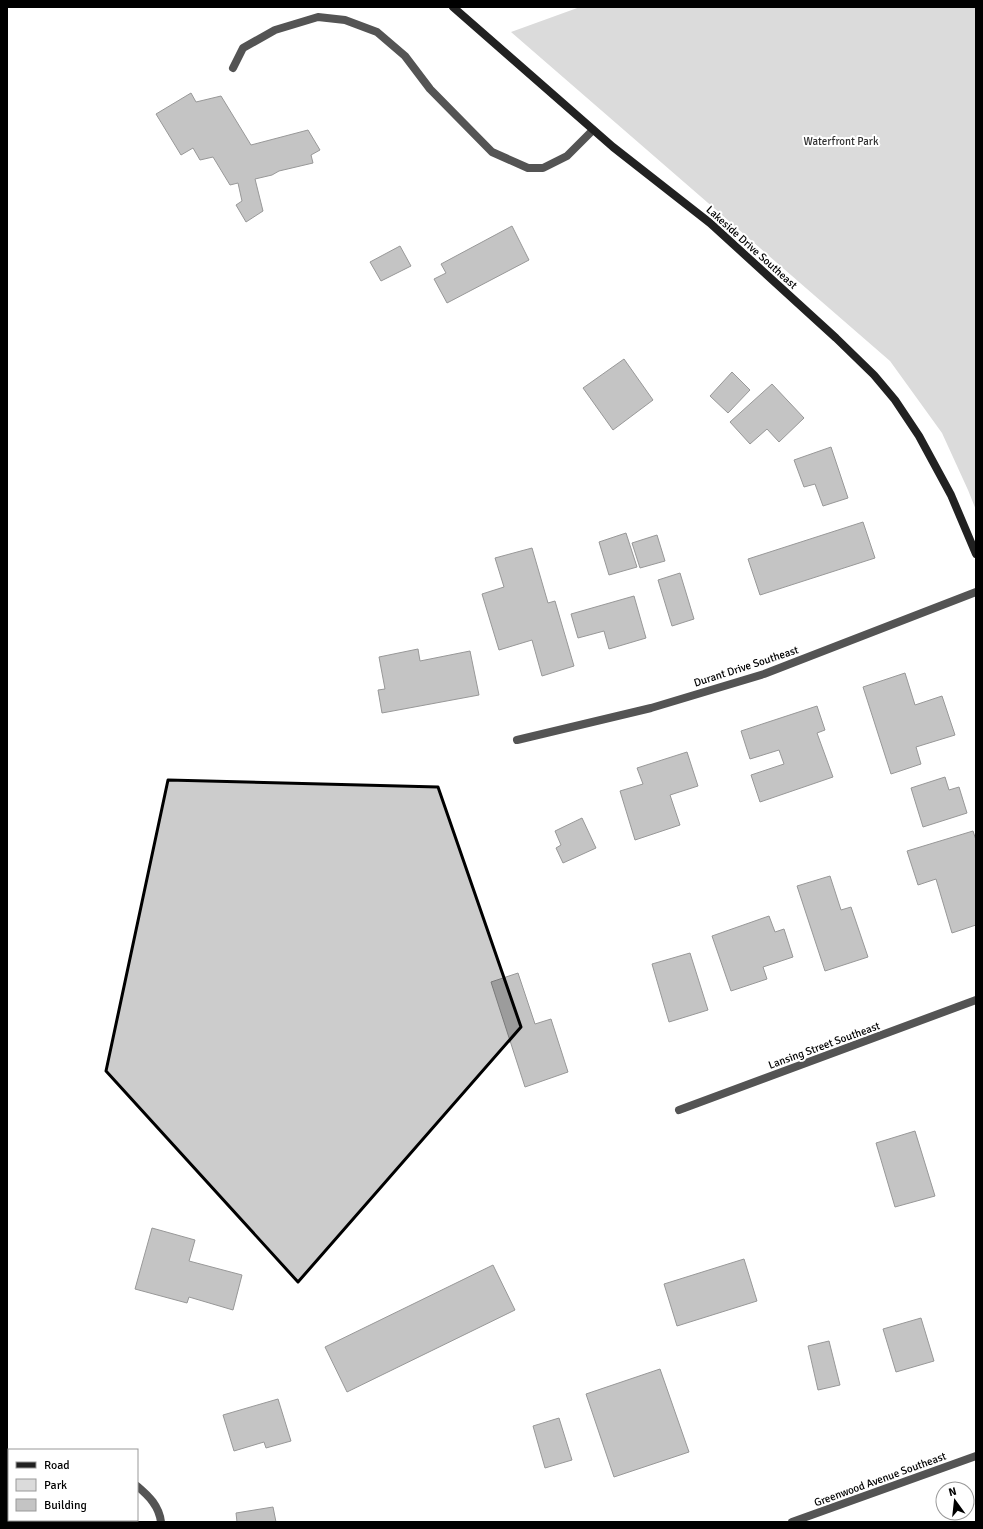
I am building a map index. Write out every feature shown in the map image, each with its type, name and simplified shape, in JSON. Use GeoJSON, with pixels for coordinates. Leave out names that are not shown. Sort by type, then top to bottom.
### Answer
{"type":"FeatureCollection","features":[{"type":"Feature","properties":{"kind":"main road","name":"Lakeside Drive Southeast"},"geometry":{"type":"LineString","coordinates":[[453,7],[613,147],[710,223],[836,338],[874,375],[895,400],[919,436],[951,495],[976,554]]}},
{"type":"Feature","properties":{"kind":"street"},"geometry":{"type":"LineString","coordinates":[[233,68],[244,48],[275,30],[318,17],[345,20],[377,32],[405,56],[430,89],[492,152],[528,168],[543,168],[568,156],[593,130]]}},
{"type":"Feature","properties":{"kind":"street","name":"Durant Drive Southeast"},"geometry":{"type":"LineString","coordinates":[[517,740],[651,708],[764,674],[976,592]]}},
{"type":"Feature","properties":{"kind":"street","name":"Lansing Street Southeast"},"geometry":{"type":"LineString","coordinates":[[679,1110],[976,1000]]}},
{"type":"Feature","properties":{"kind":"street","name":"Greenwood Avenue Southeast"},"geometry":{"type":"LineString","coordinates":[[792,1522],[976,1456]]}},
{"type":"Feature","properties":{"kind":"street"},"geometry":{"type":"LineString","coordinates":[[138,1487],[150,1496],[160,1518]]}},
{"type":"Feature","properties":{"kind":"highlighted area"},"geometry":{"type":"Polygon","coordinates":[[[168,780],[438,787],[521,1027],[298,1282],[106,1071],[168,780]]]}},
{"type":"Feature","properties":{"kind":"green space","name":"Waterfront Park"},"geometry":{"type":"Polygon","coordinates":[[[580,7],[976,7],[976,510],[942,433],[890,361],[511,32],[580,7]]]}},
{"type":"Feature","properties":{"kind":"building"},"geometry":{"type":"Polygon","coordinates":[[[191,93],[196,102],[221,96],[251,145],[308,130],[320,150],[311,155],[313,163],[279,171],[272,175],[255,179],[263,211],[246,222],[236,205],[242,201],[238,183],[230,185],[213,157],[200,160],[193,148],[181,155],[156,114],[191,93]]]}},
{"type":"Feature","properties":{"kind":"building"},"geometry":{"type":"Polygon","coordinates":[[[512,226],[529,260],[447,303],[434,279],[446,273],[441,264],[512,226]]]}},
{"type":"Feature","properties":{"kind":"building"},"geometry":{"type":"Polygon","coordinates":[[[400,246],[411,266],[381,281],[370,262],[400,246]]]}},
{"type":"Feature","properties":{"kind":"building"},"geometry":{"type":"Polygon","coordinates":[[[624,359],[653,400],[613,430],[583,388],[624,359]]]}},
{"type":"Feature","properties":{"kind":"building"},"geometry":{"type":"Polygon","coordinates":[[[732,372],[750,390],[728,413],[710,396],[732,372]]]}},
{"type":"Feature","properties":{"kind":"building"},"geometry":{"type":"Polygon","coordinates":[[[772,384],[804,418],[779,442],[767,429],[750,444],[730,422],[772,384]]]}},
{"type":"Feature","properties":{"kind":"building"},"geometry":{"type":"Polygon","coordinates":[[[831,447],[848,498],[823,506],[815,484],[804,487],[794,460],[831,447]]]}},
{"type":"Feature","properties":{"kind":"building"},"geometry":{"type":"Polygon","coordinates":[[[863,522],[875,558],[760,595],[748,559],[863,522]]]}},
{"type":"Feature","properties":{"kind":"building"},"geometry":{"type":"Polygon","coordinates":[[[626,533],[637,567],[609,575],[599,542],[626,533]]]}},
{"type":"Feature","properties":{"kind":"building"},"geometry":{"type":"Polygon","coordinates":[[[657,535],[665,561],[640,568],[632,543],[657,535]]]}},
{"type":"Feature","properties":{"kind":"building"},"geometry":{"type":"Polygon","coordinates":[[[532,548],[548,603],[555,601],[574,666],[542,676],[532,640],[499,650],[482,594],[504,587],[495,558],[532,548]]]}},
{"type":"Feature","properties":{"kind":"building"},"geometry":{"type":"Polygon","coordinates":[[[680,573],[694,619],[672,626],[658,580],[680,573]]]}},
{"type":"Feature","properties":{"kind":"building"},"geometry":{"type":"Polygon","coordinates":[[[634,596],[646,638],[609,649],[604,631],[578,638],[571,614],[634,596]]]}},
{"type":"Feature","properties":{"kind":"building"},"geometry":{"type":"Polygon","coordinates":[[[418,649],[420,661],[470,651],[479,695],[382,713],[378,690],[385,689],[379,657],[418,649]]]}},
{"type":"Feature","properties":{"kind":"building"},"geometry":{"type":"Polygon","coordinates":[[[905,673],[915,705],[942,696],[955,735],[916,747],[921,764],[891,774],[863,687],[905,673]]]}},
{"type":"Feature","properties":{"kind":"building"},"geometry":{"type":"Polygon","coordinates":[[[817,706],[825,730],[817,733],[833,777],[760,802],[751,775],[784,764],[779,750],[750,759],[741,731],[817,706]]]}},
{"type":"Feature","properties":{"kind":"building"},"geometry":{"type":"Polygon","coordinates":[[[687,752],[698,786],[670,795],[680,825],[635,840],[620,791],[643,784],[637,768],[687,752]]]}},
{"type":"Feature","properties":{"kind":"building"},"geometry":{"type":"Polygon","coordinates":[[[945,777],[949,790],[959,787],[967,813],[923,827],[911,788],[945,777]]]}},
{"type":"Feature","properties":{"kind":"building"},"geometry":{"type":"Polygon","coordinates":[[[582,818],[596,848],[563,863],[556,848],[561,845],[555,831],[582,818]]]}},
{"type":"Feature","properties":{"kind":"building"},"geometry":{"type":"Polygon","coordinates":[[[973,831],[976,840],[976,925],[952,933],[936,879],[918,885],[907,851],[973,831]]]}},
{"type":"Feature","properties":{"kind":"building"},"geometry":{"type":"Polygon","coordinates":[[[830,876],[841,910],[851,907],[868,957],[825,971],[797,886],[830,876]]]}},
{"type":"Feature","properties":{"kind":"building"},"geometry":{"type":"Polygon","coordinates":[[[769,916],[775,932],[784,929],[793,957],[763,967],[767,979],[731,991],[712,936],[769,916]]]}},
{"type":"Feature","properties":{"kind":"building"},"geometry":{"type":"Polygon","coordinates":[[[690,953],[708,1010],[669,1022],[652,964],[690,953]]]}},
{"type":"Feature","properties":{"kind":"building"},"geometry":{"type":"Polygon","coordinates":[[[518,973],[535,1024],[551,1019],[568,1072],[525,1087],[491,982],[518,973]]]}},
{"type":"Feature","properties":{"kind":"building"},"geometry":{"type":"Polygon","coordinates":[[[915,1131],[935,1196],[895,1207],[876,1143],[915,1131]]]}},
{"type":"Feature","properties":{"kind":"building"},"geometry":{"type":"Polygon","coordinates":[[[152,1228],[195,1240],[189,1261],[242,1275],[233,1310],[189,1297],[187,1303],[135,1289],[152,1228]]]}},
{"type":"Feature","properties":{"kind":"building"},"geometry":{"type":"Polygon","coordinates":[[[744,1259],[757,1301],[677,1326],[664,1284],[744,1259]]]}},
{"type":"Feature","properties":{"kind":"building"},"geometry":{"type":"Polygon","coordinates":[[[493,1265],[515,1310],[347,1392],[325,1347],[493,1265]]]}},
{"type":"Feature","properties":{"kind":"building"},"geometry":{"type":"Polygon","coordinates":[[[921,1318],[934,1361],[896,1372],[883,1329],[921,1318]]]}},
{"type":"Feature","properties":{"kind":"building"},"geometry":{"type":"Polygon","coordinates":[[[829,1341],[840,1385],[818,1390],[808,1346],[829,1341]]]}},
{"type":"Feature","properties":{"kind":"building"},"geometry":{"type":"Polygon","coordinates":[[[660,1369],[689,1452],[614,1477],[586,1394],[660,1369]]]}},
{"type":"Feature","properties":{"kind":"building"},"geometry":{"type":"Polygon","coordinates":[[[278,1399],[291,1441],[266,1448],[264,1442],[234,1451],[223,1415],[278,1399]]]}},
{"type":"Feature","properties":{"kind":"building"},"geometry":{"type":"Polygon","coordinates":[[[559,1418],[572,1460],[545,1468],[533,1426],[559,1418]]]}},
{"type":"Feature","properties":{"kind":"building"},"geometry":{"type":"Polygon","coordinates":[[[273,1507],[276,1522],[237,1522],[236,1513],[273,1507]]]}}]}
